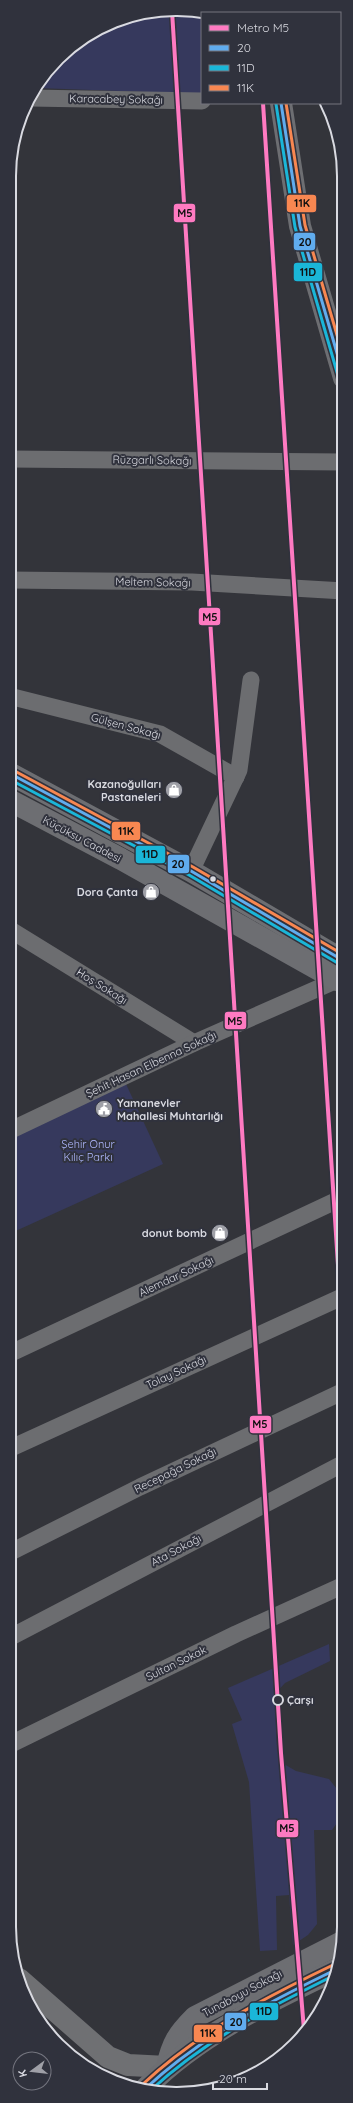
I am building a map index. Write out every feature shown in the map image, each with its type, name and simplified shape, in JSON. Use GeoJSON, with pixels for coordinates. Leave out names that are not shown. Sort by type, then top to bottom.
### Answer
{"type":"FeatureCollection","features":[{"type":"Feature","properties":{"kind":"main road"},"geometry":{"type":"LineString","coordinates":[[281,104],[300,226],[337,354]]}},
{"type":"Feature","properties":{"kind":"main road"},"geometry":{"type":"LineString","coordinates":[[16,777],[191,871],[337,971]]}},
{"type":"Feature","properties":{"kind":"main road","name":"Küçüksu Caddesi"},"geometry":{"type":"LineString","coordinates":[[16,804],[337,972]]}},
{"type":"Feature","properties":{"kind":"main road","name":"Tunaboyu Sokağı"},"geometry":{"type":"LineString","coordinates":[[167,2067],[172,2047],[181,2031],[195,2018],[336,1945]]}},
{"type":"Feature","properties":{"kind":"main road","name":"Tunaboyu Sokağı"},"geometry":{"type":"LineString","coordinates":[[167,2067],[242,2016],[330,1972]]}},
{"type":"Feature","properties":{"kind":"main road"},"geometry":{"type":"LineString","coordinates":[[28,1986],[108,2057],[128,2065],[167,2067]]}},
{"type":"Feature","properties":{"kind":"main road"},"geometry":{"type":"LineString","coordinates":[[149,2085],[167,2067]]}},
{"type":"Feature","properties":{"kind":"street","name":"Karacabey Sokağı"},"geometry":{"type":"LineString","coordinates":[[37,98],[201,101]]}},
{"type":"Feature","properties":{"kind":"street","name":"Rüzgarlı Sokağı"},"geometry":{"type":"LineString","coordinates":[[16,459],[337,462]]}},
{"type":"Feature","properties":{"kind":"street","name":"Meltem Sokağı"},"geometry":{"type":"LineString","coordinates":[[16,580],[192,582],[337,591]]}},
{"type":"Feature","properties":{"kind":"street"},"geometry":{"type":"LineString","coordinates":[[191,871],[239,770],[251,680]]}},
{"type":"Feature","properties":{"kind":"street","name":"Gülşen Sokağı"},"geometry":{"type":"LineString","coordinates":[[16,698],[160,734],[236,777]]}},
{"type":"Feature","properties":{"kind":"street","name":"Hoş Sokağı"},"geometry":{"type":"LineString","coordinates":[[16,933],[194,1043]]}},
{"type":"Feature","properties":{"kind":"street","name":"Şehit Hasan Elbenna Sokağı"},"geometry":{"type":"LineString","coordinates":[[16,1128],[337,976]]}},
{"type":"Feature","properties":{"kind":"street","name":"Alemdar Sokağı"},"geometry":{"type":"LineString","coordinates":[[16,1351],[337,1200]]}},
{"type":"Feature","properties":{"kind":"street","name":"Tolay Sokağı"},"geometry":{"type":"LineString","coordinates":[[16,1446],[337,1299]]}},
{"type":"Feature","properties":{"kind":"street","name":"Recepağa Sokağı"},"geometry":{"type":"LineString","coordinates":[[16,1549],[140,1487],[337,1394]]}},
{"type":"Feature","properties":{"kind":"street","name":"Ata Sokağı"},"geometry":{"type":"LineString","coordinates":[[16,1634],[337,1467]]}},
{"type":"Feature","properties":{"kind":"street","name":"Sultan Sokak"},"geometry":{"type":"LineString","coordinates":[[16,1742],[236,1634],[337,1588]]}},
{"type":"Feature","properties":{"kind":"green space"},"geometry":{"type":"Polygon","coordinates":[[[187,16],[201,18],[201,94],[42,88],[63,63],[79,49],[115,28],[135,21],[156,17],[187,16]]]}},
{"type":"Feature","properties":{"kind":"green space","name":"Şehir Onur Kılıç Parkı"},"geometry":{"type":"Polygon","coordinates":[[[126,1084],[163,1164],[16,1231],[16,1135],[126,1084]]]}},
{"type":"Feature","properties":{"kind":"green space"},"geometry":{"type":"Polygon","coordinates":[[[329,1644],[330,1661],[285,1683],[275,1694],[277,1750],[284,1764],[296,1771],[329,1779],[337,1789],[337,1823],[332,1830],[314,1830],[317,1924],[308,1935],[293,1945],[289,1895],[276,1896],[277,1950],[260,1951],[249,1782],[232,1724],[242,1720],[228,1688],[329,1644]]]}},
{"type":"Feature","properties":{"kind":"metro line","name":"M5"},"geometry":{"type":"LineString","coordinates":[[172,16],[281,1753],[304,2025]]}},
{"type":"Feature","properties":{"kind":"metro line","name":"M5"},"geometry":{"type":"LineString","coordinates":[[263,104],[337,1250]]}},
{"type":"Feature","properties":{"kind":"transit line","name":"11D"},"geometry":{"type":"LineString","coordinates":[[276,104],[295,227],[337,372]]}},
{"type":"Feature","properties":{"kind":"transit line","name":"20"},"geometry":{"type":"LineString","coordinates":[[281,104],[300,226],[337,353]]}},
{"type":"Feature","properties":{"kind":"transit line","name":"11K"},"geometry":{"type":"LineString","coordinates":[[286,104],[305,225],[337,335]]}},
{"type":"Feature","properties":{"kind":"transit line","name":"11K"},"geometry":{"type":"LineString","coordinates":[[16,772],[193,867],[337,951]]}},
{"type":"Feature","properties":{"kind":"transit line","name":"20"},"geometry":{"type":"LineString","coordinates":[[16,777],[191,871],[337,957]]}},
{"type":"Feature","properties":{"kind":"transit line","name":"11D"},"geometry":{"type":"LineString","coordinates":[[16,783],[189,875],[337,963]]}},
{"type":"Feature","properties":{"kind":"transit line","name":"11K"},"geometry":{"type":"LineString","coordinates":[[143,2084],[164,2065],[233,2017],[257,2003],[333,1965]]}},
{"type":"Feature","properties":{"kind":"transit line","name":"20"},"geometry":{"type":"LineString","coordinates":[[150,2085],[167,2069],[190,2052],[236,2022],[260,2008],[330,1972]]}},
{"type":"Feature","properties":{"kind":"transit line","name":"11D"},"geometry":{"type":"LineString","coordinates":[[156,2086],[215,2040],[261,2013],[328,1979]]}},
{"type":"Feature","properties":{"kind":"place","name":"Kazanoğulları Pastaneleri"},"geometry":{"type":"Point","coordinates":[174,790]}},
{"type":"Feature","properties":{"kind":"place","name":"Dora Çanta"},"geometry":{"type":"Point","coordinates":[151,892]}},
{"type":"Feature","properties":{"kind":"place","name":"Yamanevler Mahallesi Muhtarlığı"},"geometry":{"type":"Point","coordinates":[104,1109]}},
{"type":"Feature","properties":{"kind":"place","name":"donut bomb"},"geometry":{"type":"Point","coordinates":[220,1233]}},
{"type":"Feature","properties":{"kind":"place","name":"Çarşı"},"geometry":{"type":"Point","coordinates":[278,1700]}}]}
